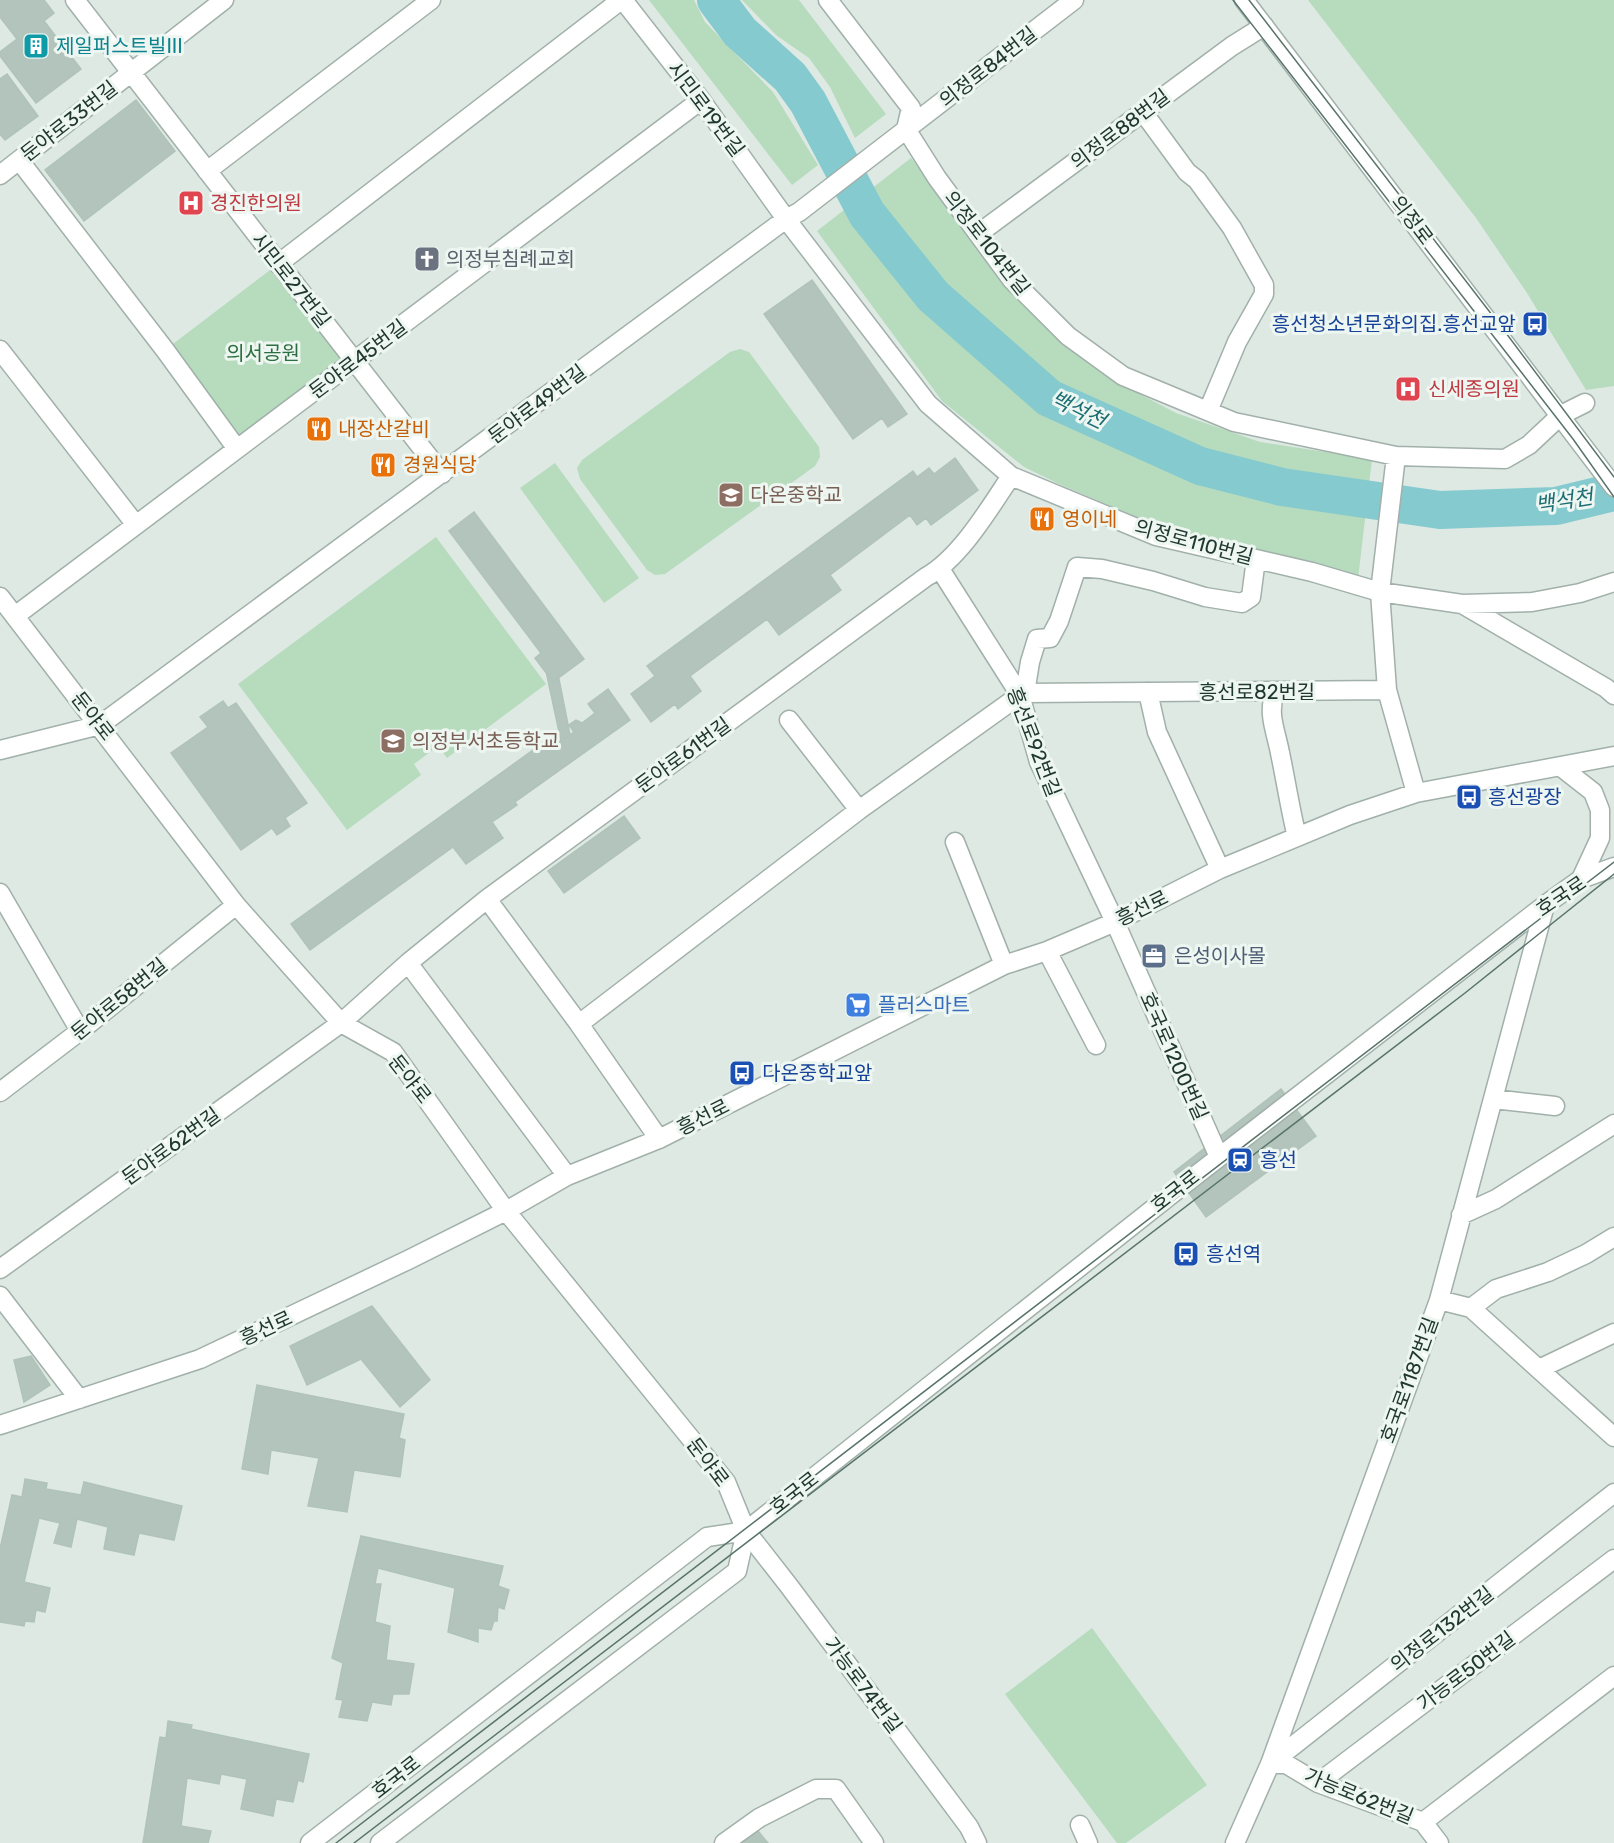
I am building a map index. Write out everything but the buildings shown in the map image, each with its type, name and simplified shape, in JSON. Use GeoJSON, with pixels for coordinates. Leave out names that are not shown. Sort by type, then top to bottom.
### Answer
{"type":"FeatureCollection","features":[{"type":"Feature","properties":{"kind":"street","name":"시민로27번길"},"geometry":{"type":"LineString","coordinates":[[75,0],[442,474]]}},
{"type":"Feature","properties":{"kind":"street","name":"둔야로33번길"},"geometry":{"type":"LineString","coordinates":[[0,175],[224,0]]}},
{"type":"Feature","properties":{"kind":"street"},"geometry":{"type":"LineString","coordinates":[[207,171],[431,0]]}},
{"type":"Feature","properties":{"kind":"street"},"geometry":{"type":"LineString","coordinates":[[278,264],[622,0]]}},
{"type":"Feature","properties":{"kind":"street","name":"시민로19번길"},"geometry":{"type":"LineString","coordinates":[[622,0],[793,216]]}},
{"type":"Feature","properties":{"kind":"street"},"geometry":{"type":"LineString","coordinates":[[828,0],[911,108],[904,131]]}},
{"type":"Feature","properties":{"kind":"street","name":"의정로84번길"},"geometry":{"type":"LineString","coordinates":[[793,216],[1074,0]]}},
{"type":"Feature","properties":{"kind":"street","name":"의정로"},"geometry":{"type":"LineString","coordinates":[[1244,0],[1614,487]]}},
{"type":"Feature","properties":{"kind":"street","name":"의정로88번길"},"geometry":{"type":"LineString","coordinates":[[978,234],[1232,46],[1264,26]]}},
{"type":"Feature","properties":{"kind":"street","name":"둔야로45번길"},"geometry":{"type":"LineString","coordinates":[[15,616],[701,100]]}},
{"type":"Feature","properties":{"kind":"street"},"geometry":{"type":"LineString","coordinates":[[1143,112],[1232,228],[1264,285],[1264,294],[1237,342],[1208,411]]}},
{"type":"Feature","properties":{"kind":"street","name":"의정로104번길"},"geometry":{"type":"LineString","coordinates":[[904,131],[1012,280],[1068,336],[1123,376],[1234,422],[1396,456],[1505,459],[1529,445],[1561,415],[1585,404]]}},
{"type":"Feature","properties":{"kind":"street"},"geometry":{"type":"LineString","coordinates":[[19,160],[165,350],[237,449]]}},
{"type":"Feature","properties":{"kind":"street","name":"둔야로49번길"},"geometry":{"type":"LineString","coordinates":[[100,725],[793,216]]}},
{"type":"Feature","properties":{"kind":"street","name":"의정로110번길"},"geometry":{"type":"LineString","coordinates":[[793,216],[928,404],[1011,476],[1156,536],[1312,572],[1380,592],[1462,604],[1532,602],[1580,593],[1614,582]]}},
{"type":"Feature","properties":{"kind":"street"},"geometry":{"type":"LineString","coordinates":[[0,350],[136,525]]}},
{"type":"Feature","properties":{"kind":"street"},"geometry":{"type":"LineString","coordinates":[[1396,456],[1380,592],[1386,690],[1416,794]]}},
{"type":"Feature","properties":{"kind":"street","name":"둔야로61번길"},"geometry":{"type":"LineString","coordinates":[[341,1023],[408,963],[487,899],[940,569],[980,522],[1011,476]]}},
{"type":"Feature","properties":{"kind":"street"},"geometry":{"type":"LineString","coordinates":[[579,1024],[860,810],[1023,694],[1036,639],[1050,638],[1059,621],[1077,567],[1102,569],[1154,581],[1205,597],[1242,603],[1251,597],[1256,559]]}},
{"type":"Feature","properties":{"kind":"street","name":"흥선로92번길"},"geometry":{"type":"LineString","coordinates":[[940,569],[1023,694],[1039,762],[1115,922]]}},
{"type":"Feature","properties":{"kind":"street","name":"둔야로"},"geometry":{"type":"LineString","coordinates":[[0,597],[236,905],[341,1023],[393,1052],[506,1210],[726,1482],[746,1531]]}},
{"type":"Feature","properties":{"kind":"street"},"geometry":{"type":"LineString","coordinates":[[1462,604],[1606,688],[1614,696]]}},
{"type":"Feature","properties":{"kind":"street","name":"흥선로82번길"},"geometry":{"type":"LineString","coordinates":[[1023,694],[1386,690]]}},
{"type":"Feature","properties":{"kind":"street"},"geometry":{"type":"LineString","coordinates":[[1148,692],[1157,732],[1220,869]]}},
{"type":"Feature","properties":{"kind":"street"},"geometry":{"type":"LineString","coordinates":[[1275,692],[1272,700],[1272,723],[1280,750],[1297,837]]}},
{"type":"Feature","properties":{"kind":"street"},"geometry":{"type":"LineString","coordinates":[[789,720],[860,810]]}},
{"type":"Feature","properties":{"kind":"street"},"geometry":{"type":"LineString","coordinates":[[0,750],[100,725]]}},
{"type":"Feature","properties":{"kind":"street","name":"흥선로"},"geometry":{"type":"LineString","coordinates":[[0,1425],[200,1359],[408,1260],[567,1176],[659,1139],[1004,965],[1047,951],[1115,922],[1220,869],[1350,815],[1416,794],[1614,756]]}},
{"type":"Feature","properties":{"kind":"street"},"geometry":{"type":"LineString","coordinates":[[1561,766],[1593,792],[1600,810],[1600,838],[1581,879]]}},
{"type":"Feature","properties":{"kind":"street"},"geometry":{"type":"LineString","coordinates":[[955,842],[1004,965]]}},
{"type":"Feature","properties":{"kind":"street","name":"호국로"},"geometry":{"type":"LineString","coordinates":[[310,1843],[707,1537],[746,1531],[1219,1157],[1545,905],[1581,879],[1614,867]]}},
{"type":"Feature","properties":{"kind":"street"},"geometry":{"type":"LineString","coordinates":[[0,894],[80,1031]]}},
{"type":"Feature","properties":{"kind":"street"},"geometry":{"type":"LineString","coordinates":[[487,899],[579,1024],[659,1139]]}},
{"type":"Feature","properties":{"kind":"street","name":"둔야로58번길"},"geometry":{"type":"LineString","coordinates":[[0,1092],[80,1031],[236,905]]}},
{"type":"Feature","properties":{"kind":"street","name":"호국로1187번길"},"geometry":{"type":"LineString","coordinates":[[1235,1843],[1270,1764],[1439,1300],[1545,905]]}},
{"type":"Feature","properties":{"kind":"street","name":"호국로1200번길"},"geometry":{"type":"LineString","coordinates":[[1115,922],[1219,1157]]}},
{"type":"Feature","properties":{"kind":"street"},"geometry":{"type":"LineString","coordinates":[[1047,951],[1096,1045]]}},
{"type":"Feature","properties":{"kind":"street"},"geometry":{"type":"LineString","coordinates":[[408,963],[567,1176]]}},
{"type":"Feature","properties":{"kind":"street","name":"둔야로62번길"},"geometry":{"type":"LineString","coordinates":[[0,1269],[341,1023]]}},
{"type":"Feature","properties":{"kind":"street"},"geometry":{"type":"LineString","coordinates":[[1493,1099],[1556,1106]]}},
{"type":"Feature","properties":{"kind":"street"},"geometry":{"type":"LineString","coordinates":[[1461,1215],[1496,1199],[1614,1124]]}},
{"type":"Feature","properties":{"kind":"street"},"geometry":{"type":"LineString","coordinates":[[1472,1308],[1496,1289],[1548,1272],[1614,1238]]}},
{"type":"Feature","properties":{"kind":"street"},"geometry":{"type":"LineString","coordinates":[[0,1296],[79,1399]]}},
{"type":"Feature","properties":{"kind":"street"},"geometry":{"type":"LineString","coordinates":[[1439,1300],[1472,1308],[1614,1437]]}},
{"type":"Feature","properties":{"kind":"street"},"geometry":{"type":"LineString","coordinates":[[1539,1369],[1614,1334]]}},
{"type":"Feature","properties":{"kind":"street","name":"의정로132번길"},"geometry":{"type":"LineString","coordinates":[[1270,1764],[1614,1493]]}},
{"type":"Feature","properties":{"kind":"street"},"geometry":{"type":"LineString","coordinates":[[380,1843],[737,1571],[746,1531]]}},
{"type":"Feature","properties":{"kind":"street","name":"가능로74번길"},"geometry":{"type":"LineString","coordinates":[[746,1531],[969,1827],[977,1843]]}},
{"type":"Feature","properties":{"kind":"street","name":"가능로50번길"},"geometry":{"type":"LineString","coordinates":[[1318,1783],[1614,1559]]}},
{"type":"Feature","properties":{"kind":"street"},"geometry":{"type":"LineString","coordinates":[[1423,1822],[1614,1676]]}},
{"type":"Feature","properties":{"kind":"street","name":"가능로62번길"},"geometry":{"type":"LineString","coordinates":[[1270,1764],[1286,1764],[1318,1783],[1423,1822],[1439,1843]]}},
{"type":"Feature","properties":{"kind":"street"},"geometry":{"type":"LineString","coordinates":[[724,1843],[759,1818],[816,1789],[836,1789],[873,1843]]}},
{"type":"Feature","properties":{"kind":"street"},"geometry":{"type":"LineString","coordinates":[[1080,1825],[1088,1843]]}},
{"type":"Feature","properties":{"kind":"green space"},"geometry":{"type":"Polygon","coordinates":[[[649,0],[694,0],[705,22],[773,92],[818,165],[792,185],[649,0]]]}},
{"type":"Feature","properties":{"kind":"green space"},"geometry":{"type":"Polygon","coordinates":[[[742,0],[799,0],[886,114],[855,138],[830,87],[809,58],[776,35],[742,0]]]}},
{"type":"Feature","properties":{"kind":"green space"},"geometry":{"type":"Polygon","coordinates":[[[1308,0],[1614,0],[1614,386],[1586,390],[1527,293],[1476,218],[1308,0]]]}},
{"type":"Feature","properties":{"kind":"green space"},"geometry":{"type":"Polygon","coordinates":[[[911,158],[1042,324],[1107,377],[1176,413],[1260,442],[1372,459],[1358,579],[1165,529],[1059,484],[1024,467],[942,401],[817,231],[911,158]]]}},
{"type":"Feature","properties":{"kind":"green space","name":"의서공원"},"geometry":{"type":"Polygon","coordinates":[[[278,264],[355,362],[237,449],[165,350],[278,264]]]}},
{"type":"Feature","properties":{"kind":"green space"},"geometry":{"type":"Polygon","coordinates":[[[740,349],[749,352],[819,447],[820,457],[815,466],[665,574],[655,575],[647,570],[580,479],[577,468],[582,460],[730,352],[740,349]]]}},
{"type":"Feature","properties":{"kind":"green space"},"geometry":{"type":"Polygon","coordinates":[[[555,463],[639,578],[604,603],[520,488],[555,463]]]}},
{"type":"Feature","properties":{"kind":"green space"},"geometry":{"type":"Polygon","coordinates":[[[436,537],[546,684],[447,758],[438,746],[414,764],[421,775],[347,830],[238,684],[436,537]]]}},
{"type":"Feature","properties":{"kind":"green space"},"geometry":{"type":"Polygon","coordinates":[[[1092,1628],[1207,1785],[1126,1843],[1117,1843],[1005,1694],[1092,1628]]]}},
{"type":"Feature","properties":{"kind":"waterway","name":"백석천"},"geometry":{"type":"LineString","coordinates":[[716,0],[740,32],[790,77],[808,102],[867,214],[933,296],[1049,398],[1200,466],[1282,487],[1440,510],[1556,506],[1614,492]]}},
{"type":"Feature","properties":{"kind":"tram line"},"geometry":{"type":"LineString","coordinates":[[1233,0],[1573,439],[1614,497]]}},
{"type":"Feature","properties":{"kind":"tram line"},"geometry":{"type":"LineString","coordinates":[[1249,0],[1614,477]]}},
{"type":"Feature","properties":{"kind":"tram line"},"geometry":{"type":"LineString","coordinates":[[336,1843],[1614,862]]}},
{"type":"Feature","properties":{"kind":"tram line"},"geometry":{"type":"LineString","coordinates":[[354,1843],[1465,993],[1614,874]]}},
{"type":"Feature","properties":{"kind":"place","name":"제일퍼스트빌III"},"geometry":{"type":"Point","coordinates":[36,46]}},
{"type":"Feature","properties":{"kind":"place","name":"경진한의원"},"geometry":{"type":"Point","coordinates":[191,203]}},
{"type":"Feature","properties":{"kind":"place","name":"의정부침례교회"},"geometry":{"type":"Point","coordinates":[427,259]}},
{"type":"Feature","properties":{"kind":"place","name":"흥선청소년문화의집.흥선교앞"},"geometry":{"type":"Point","coordinates":[1535,324]}},
{"type":"Feature","properties":{"kind":"place","name":"신세종의원"},"geometry":{"type":"Point","coordinates":[1408,389]}},
{"type":"Feature","properties":{"kind":"place","name":"내장산갈비"},"geometry":{"type":"Point","coordinates":[319,429]}},
{"type":"Feature","properties":{"kind":"place","name":"경원식당"},"geometry":{"type":"Point","coordinates":[383,465]}},
{"type":"Feature","properties":{"kind":"place","name":"다온중학교"},"geometry":{"type":"Point","coordinates":[731,495]}},
{"type":"Feature","properties":{"kind":"place","name":"영이네"},"geometry":{"type":"Point","coordinates":[1042,519]}},
{"type":"Feature","properties":{"kind":"place","name":"의정부서초등학교"},"geometry":{"type":"Point","coordinates":[393,741]}},
{"type":"Feature","properties":{"kind":"place","name":"흥선광장"},"geometry":{"type":"Point","coordinates":[1469,797]}},
{"type":"Feature","properties":{"kind":"place","name":"은성이사몰"},"geometry":{"type":"Point","coordinates":[1154,956]}},
{"type":"Feature","properties":{"kind":"place","name":"플러스마트"},"geometry":{"type":"Point","coordinates":[858,1005]}},
{"type":"Feature","properties":{"kind":"place","name":"다온중학교앞"},"geometry":{"type":"Point","coordinates":[742,1073]}},
{"type":"Feature","properties":{"kind":"place","name":"흥선"},"geometry":{"type":"Point","coordinates":[1240,1160]}},
{"type":"Feature","properties":{"kind":"place","name":"흥선역"},"geometry":{"type":"Point","coordinates":[1186,1254]}}]}
